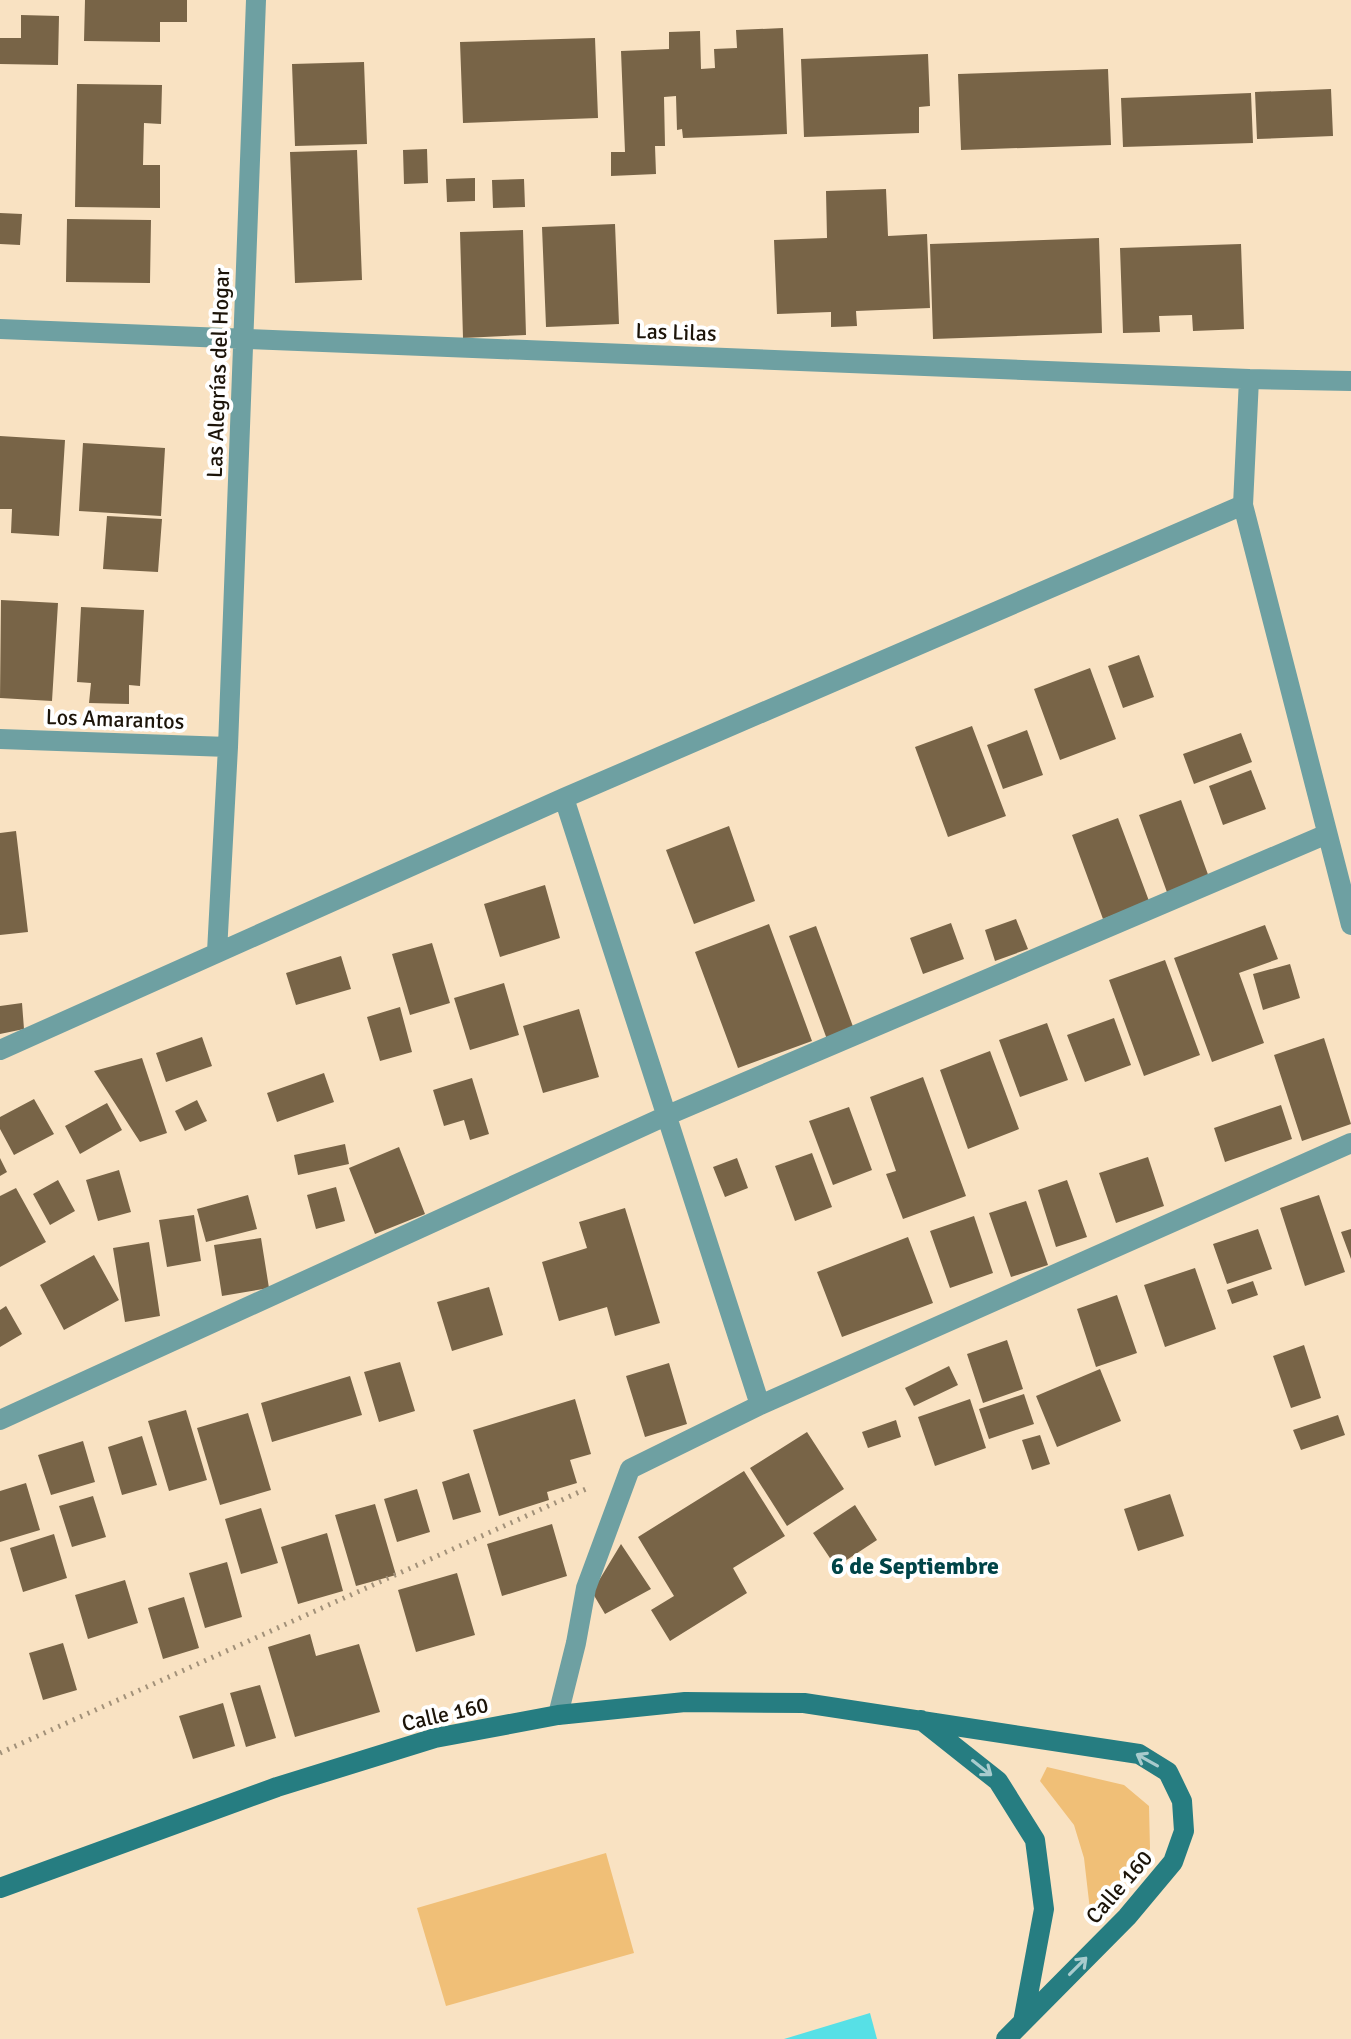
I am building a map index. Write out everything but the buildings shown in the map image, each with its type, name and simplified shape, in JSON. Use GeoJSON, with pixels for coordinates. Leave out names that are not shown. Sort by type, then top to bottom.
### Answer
{"type":"FeatureCollection","features":[{"type":"Feature","properties":{"kind":"main road","name":"Calle 160"},"geometry":{"type":"LineString","coordinates":[[0,1888],[277,1787],[421,1742],[558,1715],[685,1702],[804,1703],[1139,1754],[1168,1772],[1182,1801],[1184,1831],[1173,1862],[1127,1917],[1006,2039]]}},
{"type":"Feature","properties":{"kind":"main road"},"geometry":{"type":"LineString","coordinates":[[921,1720],[998,1781],[1035,1840],[1044,1909],[1023,2022]]}},
{"type":"Feature","properties":{"kind":"street","name":"Las Alegrías del Hogar"},"geometry":{"type":"LineString","coordinates":[[217,952],[228,747],[256,0]]}},
{"type":"Feature","properties":{"kind":"street","name":"Las Lilas"},"geometry":{"type":"LineString","coordinates":[[0,329],[1351,381]]}},
{"type":"Feature","properties":{"kind":"street"},"geometry":{"type":"LineString","coordinates":[[1249,379],[1243,505],[1351,925]]}},
{"type":"Feature","properties":{"kind":"street"},"geometry":{"type":"LineString","coordinates":[[0,1050],[564,798],[1243,505]]}},
{"type":"Feature","properties":{"kind":"street","name":"Los Amarantos"},"geometry":{"type":"LineString","coordinates":[[0,739],[228,747]]}},
{"type":"Feature","properties":{"kind":"street"},"geometry":{"type":"LineString","coordinates":[[564,798],[760,1405]]}},
{"type":"Feature","properties":{"kind":"street"},"geometry":{"type":"LineString","coordinates":[[0,1420],[668,1115],[1327,834]]}},
{"type":"Feature","properties":{"kind":"street"},"geometry":{"type":"LineString","coordinates":[[558,1715],[586,1588],[630,1469],[760,1405],[1351,1143]]}},
{"type":"Feature","properties":{"kind":"path"},"geometry":{"type":"LineString","coordinates":[[0,1753],[630,1469]]}},
{"type":"Feature","properties":{"kind":"shaded area"},"geometry":{"type":"Polygon","coordinates":[[[1047,1767],[1124,1785],[1149,1806],[1150,1849],[1099,1909],[1090,1910],[1084,1858],[1074,1825],[1040,1781],[1047,1767]]]}},
{"type":"Feature","properties":{"kind":"shaded area"},"geometry":{"type":"Polygon","coordinates":[[[606,1853],[634,1953],[446,2006],[417,1908],[606,1853]]]}},
{"type":"Feature","properties":{"kind":"water"},"geometry":{"type":"Polygon","coordinates":[[[870,2013],[877,2039],[784,2039],[870,2013]]]}},
{"type":"Feature","properties":{"kind":"district","name":"6 de Septiembre"},"geometry":{"type":"Point","coordinates":[915,1566]}}]}
